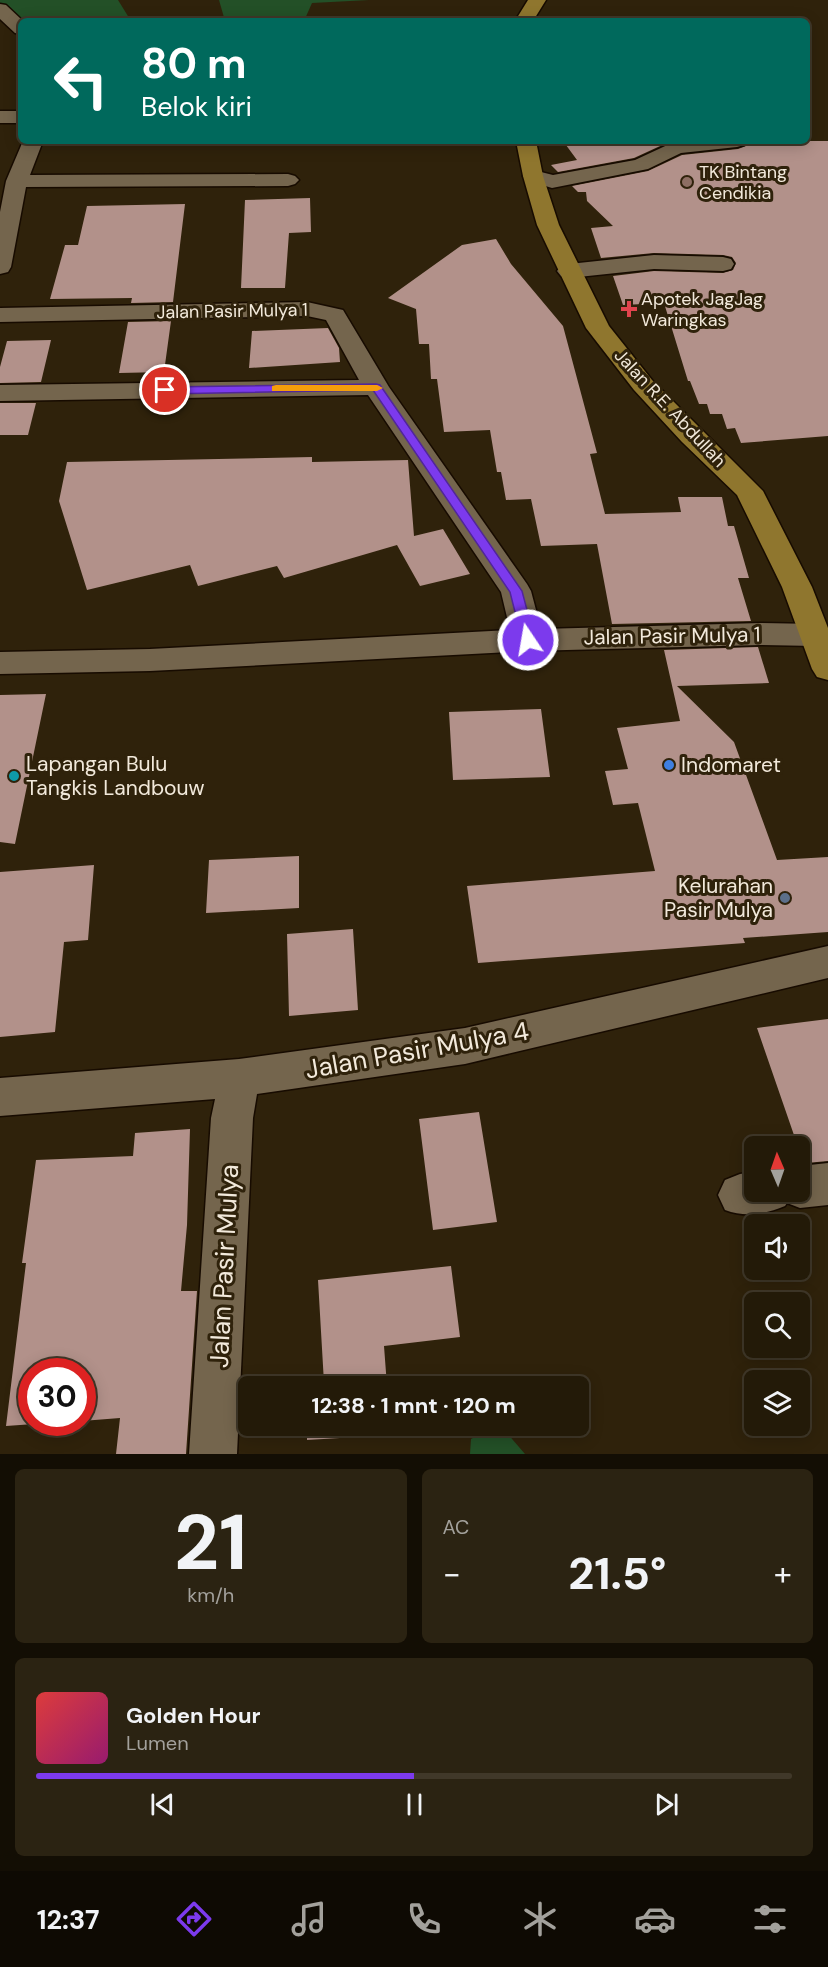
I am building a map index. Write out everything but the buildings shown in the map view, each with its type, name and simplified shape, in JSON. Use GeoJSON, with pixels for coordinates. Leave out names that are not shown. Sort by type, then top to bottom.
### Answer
{"type":"FeatureCollection","features":[{"type":"Feature","properties":{"kind":"main road"},"geometry":{"type":"LineString","coordinates":[[526,18],[537,0]]}},
{"type":"Feature","properties":{"kind":"main road","name":"Jalan R.E. Abdullah"},"geometry":{"type":"LineString","coordinates":[[527,144],[533,176],[548,225],[598,328],[643,385],[691,436],[749,491],[797,587],[828,669]]}},
{"type":"Feature","properties":{"kind":"street"},"geometry":{"type":"LineString","coordinates":[[0,9],[17,35]]}},
{"type":"Feature","properties":{"kind":"street"},"geometry":{"type":"LineString","coordinates":[[0,117],[18,117]]}},
{"type":"Feature","properties":{"kind":"street"},"geometry":{"type":"LineString","coordinates":[[1,263],[17,181],[32,144]]}},
{"type":"Feature","properties":{"kind":"street"},"geometry":{"type":"LineString","coordinates":[[533,176],[552,182],[642,165],[676,147],[706,144]]}},
{"type":"Feature","properties":{"kind":"street"},"geometry":{"type":"LineString","coordinates":[[17,181],[288,180]]}},
{"type":"Feature","properties":{"kind":"street"},"geometry":{"type":"LineString","coordinates":[[569,271],[654,262],[723,264]]}},
{"type":"Feature","properties":{"kind":"street","name":"Jalan Pasir Mulya 1"},"geometry":{"type":"LineString","coordinates":[[0,315],[318,310],[335,315],[376,387],[516,591],[528,640]]}},
{"type":"Feature","properties":{"kind":"street"},"geometry":{"type":"LineString","coordinates":[[0,393],[376,387]]}},
{"type":"Feature","properties":{"kind":"street","name":"Jalan Pasir Mulya 1"},"geometry":{"type":"LineString","coordinates":[[0,663],[150,660],[528,640],[761,634],[815,635]]}},
{"type":"Feature","properties":{"kind":"street","name":"Jalan Pasir Mulya 4"},"geometry":{"type":"LineString","coordinates":[[0,1097],[239,1078],[465,1046],[828,962]]}},
{"type":"Feature","properties":{"kind":"street","name":"Jalan Pasir Mulya"},"geometry":{"type":"LineString","coordinates":[[213,1454],[232,1118],[239,1078]]}},
{"type":"Feature","properties":{"kind":"street"},"geometry":{"type":"LineString","coordinates":[[810,1186],[828,1184]]}},
{"type":"Feature","properties":{"kind":"green space"},"geometry":{"type":"Polygon","coordinates":[[[0,0],[118,0],[129,18],[18,19],[0,10],[0,0]]]}},
{"type":"Feature","properties":{"kind":"green space"},"geometry":{"type":"Polygon","coordinates":[[[219,0],[369,0],[312,3],[305,18],[224,18],[219,0]]]}},
{"type":"Feature","properties":{"kind":"green space"},"geometry":{"type":"Polygon","coordinates":[[[477,1436],[509,1436],[525,1454],[470,1454],[471,1439],[477,1436]]]}},
{"type":"Feature","properties":{"kind":"slow traffic"},"geometry":{"type":"LineString","coordinates":[[276,389],[377,388]]}},
{"type":"Feature","properties":{"kind":"place","name":"TK Bintang Cendikia"},"geometry":{"type":"Point","coordinates":[687,182]}},
{"type":"Feature","properties":{"kind":"place","name":"Apotek JagJag Waringkas"},"geometry":{"type":"Point","coordinates":[629,309]}},
{"type":"Feature","properties":{"kind":"place","name":"Indomaret"},"geometry":{"type":"Point","coordinates":[669,765]}},
{"type":"Feature","properties":{"kind":"place","name":"Lapangan Bulu Tangkis Landbouw"},"geometry":{"type":"Point","coordinates":[14,776]}},
{"type":"Feature","properties":{"kind":"place","name":"Kelurahan Pasir Mulya"},"geometry":{"type":"Point","coordinates":[785,898]}},
{"type":"Feature","properties":{"kind":"route"},"geometry":{"type":"LineString","coordinates":[[165,390],[376,387],[516,591],[528,640]]}}]}
